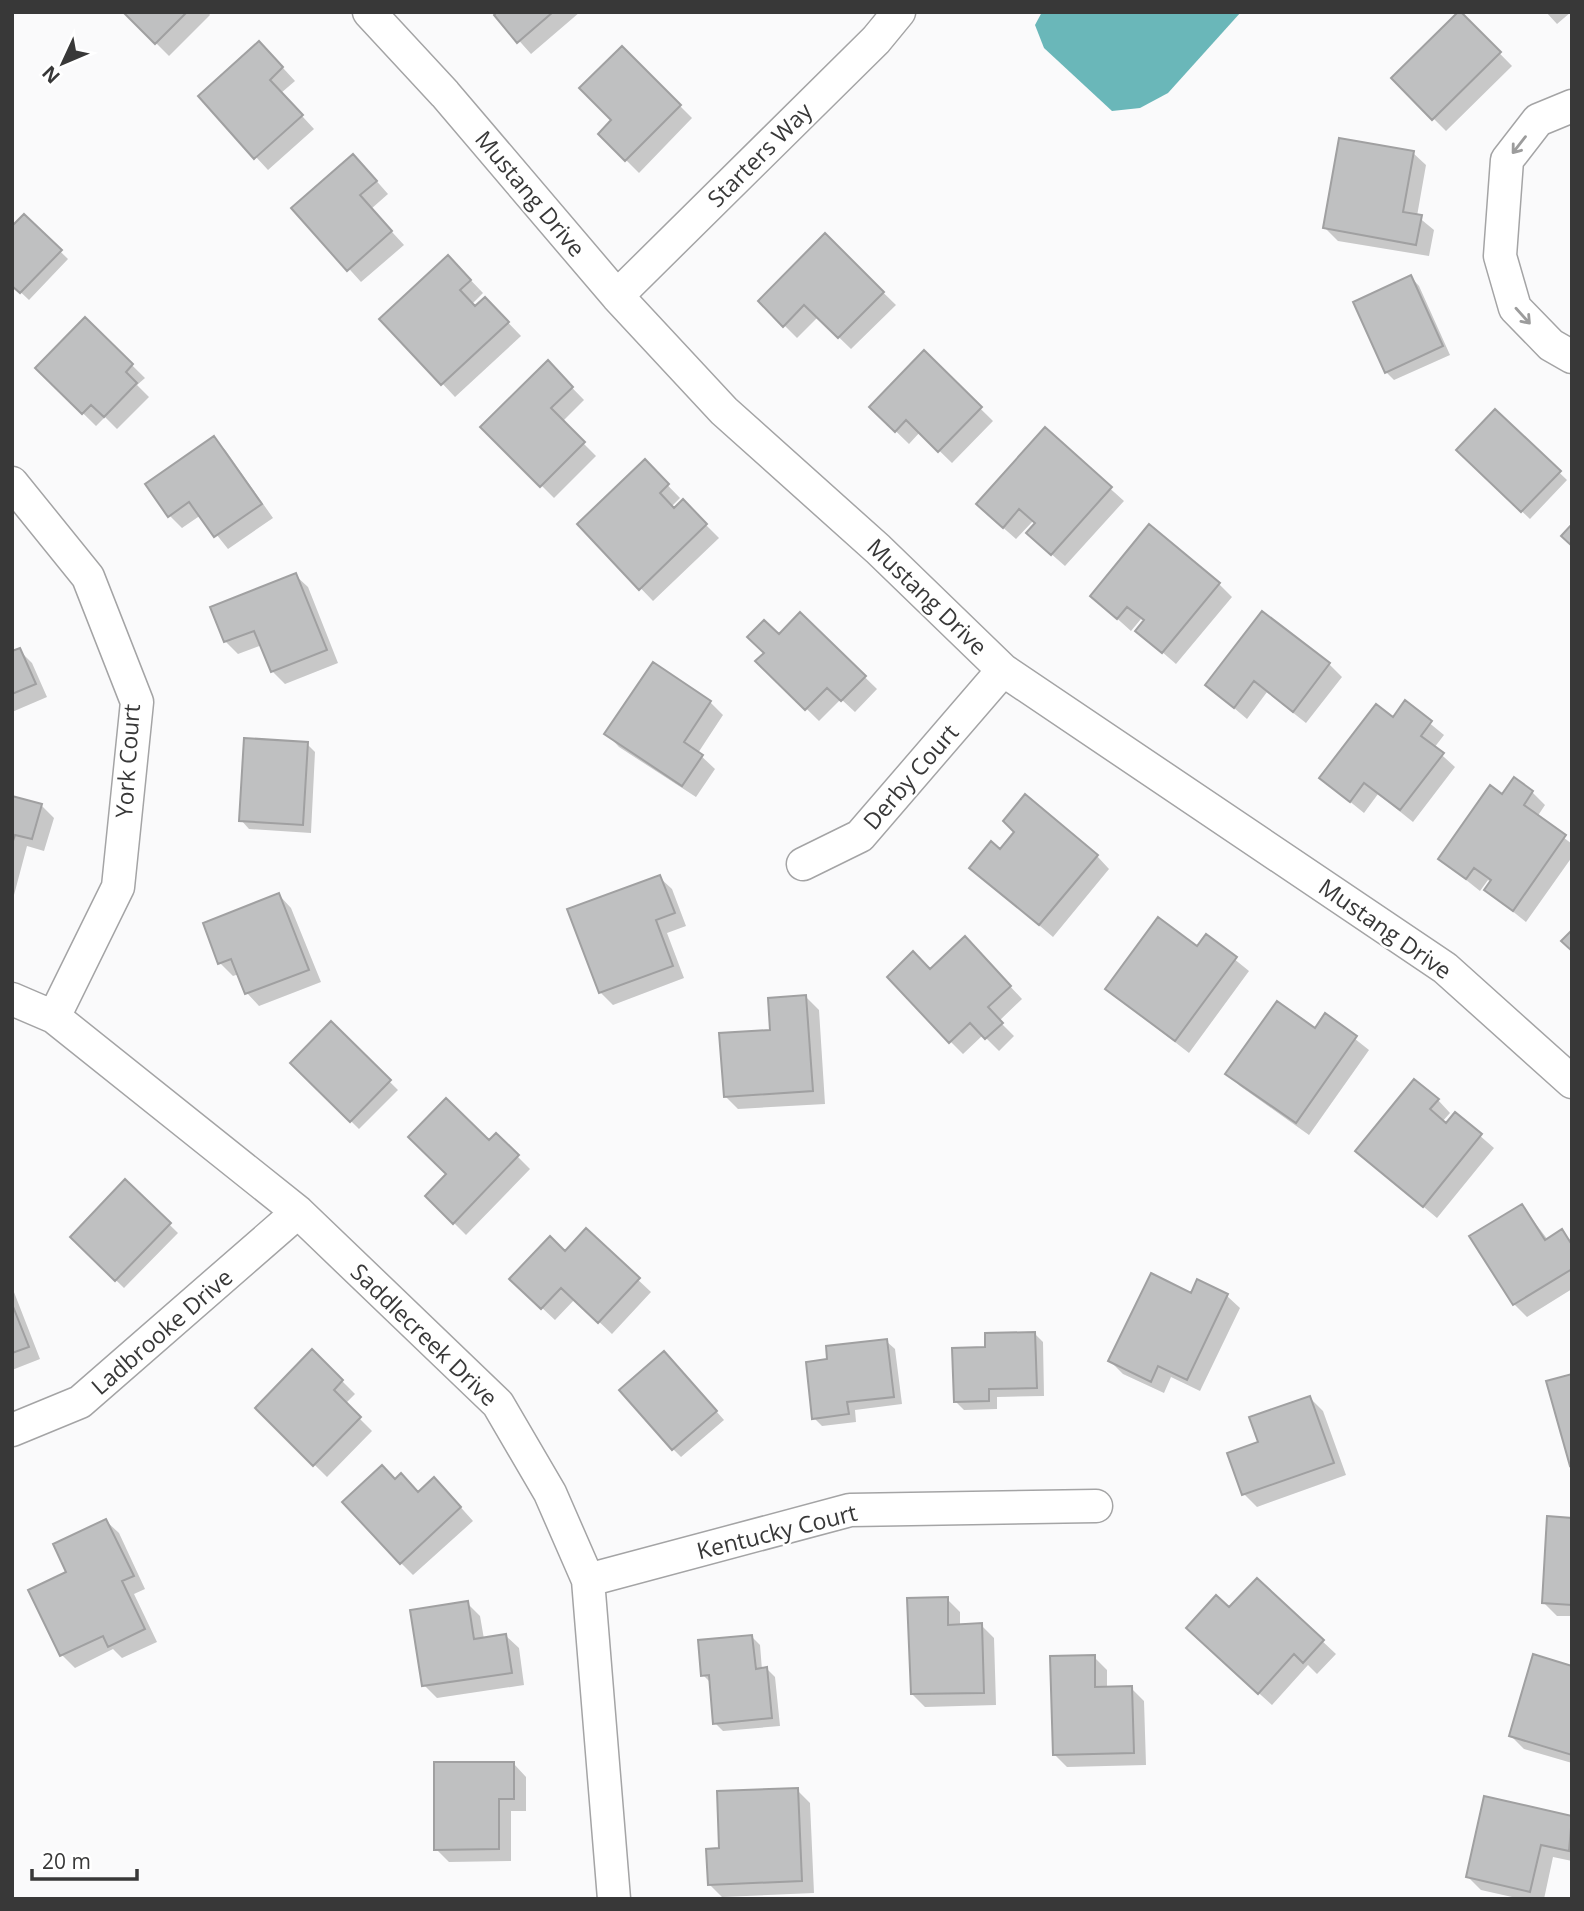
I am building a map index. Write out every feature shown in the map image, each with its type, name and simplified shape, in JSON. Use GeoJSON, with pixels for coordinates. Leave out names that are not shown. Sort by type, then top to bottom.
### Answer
{"type":"FeatureCollection","features":[{"type":"Feature","properties":{"kind":"street","name":"Mustang Drive"},"geometry":{"type":"LineString","coordinates":[[369,12],[445,94],[617,296],[724,411],[878,549],[1003,670],[1445,968],[1572,1082]]}},
{"type":"Feature","properties":{"kind":"street","name":"Starters Way"},"geometry":{"type":"LineString","coordinates":[[617,296],[876,40],[899,12]]}},
{"type":"Feature","properties":{"kind":"street"},"geometry":{"type":"LineString","coordinates":[[1572,106],[1538,120],[1507,160],[1500,256],[1515,308],[1551,345],[1572,356]]}},
{"type":"Feature","properties":{"kind":"street","name":"York Court"},"geometry":{"type":"LineString","coordinates":[[12,482],[88,577],[136,702],[118,887],[54,1017]]}},
{"type":"Feature","properties":{"kind":"street","name":"Derby Court"},"geometry":{"type":"LineString","coordinates":[[803,864],[860,836],[1003,670]]}},
{"type":"Feature","properties":{"kind":"street","name":"Saddlecreek Drive"},"geometry":{"type":"LineString","coordinates":[[12,999],[54,1017],[298,1212],[498,1404],[550,1493],[588,1580],[614,1899]]}},
{"type":"Feature","properties":{"kind":"street","name":"Ladbrooke Drive"},"geometry":{"type":"LineString","coordinates":[[12,1430],[80,1402],[298,1212]]}},
{"type":"Feature","properties":{"kind":"street","name":"Kentucky Court"},"geometry":{"type":"LineString","coordinates":[[588,1580],[850,1510],[1096,1506]]}},
{"type":"Feature","properties":{"kind":"water"},"geometry":{"type":"Polygon","coordinates":[[[1042,12],[1241,12],[1168,93],[1140,108],[1112,111],[1044,48],[1035,25],[1042,12]]]}},
{"type":"Feature","properties":{"kind":"building"},"geometry":{"type":"Polygon","coordinates":[[[123,12],[187,12],[155,44],[123,12]]]}},
{"type":"Feature","properties":{"kind":"building"},"geometry":{"type":"Polygon","coordinates":[[[497,12],[553,12],[517,43],[494,15],[497,12]]]}},
{"type":"Feature","properties":{"kind":"building"},"geometry":{"type":"Polygon","coordinates":[[[1458,12],[1501,52],[1432,120],[1391,78],[1458,12]]]}},
{"type":"Feature","properties":{"kind":"building"},"geometry":{"type":"Polygon","coordinates":[[[259,41],[283,67],[270,80],[303,115],[254,159],[198,96],[259,41]]]}},
{"type":"Feature","properties":{"kind":"building"},"geometry":{"type":"Polygon","coordinates":[[[622,46],[681,105],[625,161],[598,134],[611,120],[579,88],[622,46]]]}},
{"type":"Feature","properties":{"kind":"building"},"geometry":{"type":"Polygon","coordinates":[[[1339,138],[1414,151],[1403,212],[1422,215],[1416,245],[1323,228],[1339,138]]]}},
{"type":"Feature","properties":{"kind":"building"},"geometry":{"type":"Polygon","coordinates":[[[353,154],[377,181],[360,195],[392,231],[347,271],[291,208],[353,154]]]}},
{"type":"Feature","properties":{"kind":"building"},"geometry":{"type":"Polygon","coordinates":[[[24,214],[62,250],[20,293],[12,286],[12,226],[24,214]]]}},
{"type":"Feature","properties":{"kind":"building"},"geometry":{"type":"Polygon","coordinates":[[[825,233],[884,292],[838,338],[804,305],[783,327],[758,301],[825,233]]]}},
{"type":"Feature","properties":{"kind":"building"},"geometry":{"type":"Polygon","coordinates":[[[448,255],[471,280],[460,290],[475,306],[485,297],[509,322],[441,385],[379,319],[448,255]]]}},
{"type":"Feature","properties":{"kind":"building"},"geometry":{"type":"Polygon","coordinates":[[[1411,275],[1443,346],[1385,373],[1353,302],[1411,275]]]}},
{"type":"Feature","properties":{"kind":"building"},"geometry":{"type":"Polygon","coordinates":[[[85,317],[133,364],[126,372],[137,383],[104,417],[91,405],[82,414],[35,368],[85,317]]]}},
{"type":"Feature","properties":{"kind":"building"},"geometry":{"type":"Polygon","coordinates":[[[924,350],[982,407],[938,452],[906,420],[895,432],[869,407],[924,350]]]}},
{"type":"Feature","properties":{"kind":"building"},"geometry":{"type":"Polygon","coordinates":[[[548,360],[573,387],[551,408],[585,442],[540,487],[480,427],[548,360]]]}},
{"type":"Feature","properties":{"kind":"building"},"geometry":{"type":"Polygon","coordinates":[[[1495,409],[1561,471],[1521,512],[1456,450],[1495,409]]]}},
{"type":"Feature","properties":{"kind":"building"},"geometry":{"type":"Polygon","coordinates":[[[1045,427],[1112,487],[1051,555],[1026,533],[1035,523],[1019,509],[1003,528],[976,504],[1045,427]]]}},
{"type":"Feature","properties":{"kind":"building"},"geometry":{"type":"Polygon","coordinates":[[[214,436],[262,504],[214,537],[189,502],[168,517],[145,484],[214,436]]]}},
{"type":"Feature","properties":{"kind":"building"},"geometry":{"type":"Polygon","coordinates":[[[645,459],[669,484],[660,493],[674,508],[683,499],[707,524],[639,590],[577,524],[645,459]]]}},
{"type":"Feature","properties":{"kind":"building"},"geometry":{"type":"Polygon","coordinates":[[[1149,524],[1220,583],[1162,653],[1135,631],[1144,620],[1127,607],[1117,619],[1090,596],[1149,524]]]}},
{"type":"Feature","properties":{"kind":"building"},"geometry":{"type":"Polygon","coordinates":[[[1572,524],[1572,546],[1561,536],[1572,524]]]}},
{"type":"Feature","properties":{"kind":"building"},"geometry":{"type":"Polygon","coordinates":[[[296,573],[327,650],[271,672],[254,631],[224,642],[210,607],[296,573]]]}},
{"type":"Feature","properties":{"kind":"building"},"geometry":{"type":"Polygon","coordinates":[[[1262,611],[1330,663],[1293,712],[1254,681],[1234,708],[1205,685],[1262,611]]]}},
{"type":"Feature","properties":{"kind":"building"},"geometry":{"type":"Polygon","coordinates":[[[800,612],[866,676],[841,701],[827,688],[805,710],[755,661],[764,653],[747,637],[764,620],[779,634],[800,612]]]}},
{"type":"Feature","properties":{"kind":"building"},"geometry":{"type":"Polygon","coordinates":[[[20,648],[36,684],[12,694],[12,651],[20,648]]]}},
{"type":"Feature","properties":{"kind":"building"},"geometry":{"type":"Polygon","coordinates":[[[653,662],[711,701],[684,742],[703,755],[682,786],[604,734],[653,662]]]}},
{"type":"Feature","properties":{"kind":"building"},"geometry":{"type":"Polygon","coordinates":[[[1405,700],[1432,721],[1421,736],[1444,753],[1400,810],[1364,783],[1350,802],[1319,778],[1376,704],[1393,717],[1405,700]]]}},
{"type":"Feature","properties":{"kind":"building"},"geometry":{"type":"Polygon","coordinates":[[[244,738],[308,742],[303,825],[239,821],[244,738]]]}},
{"type":"Feature","properties":{"kind":"building"},"geometry":{"type":"Polygon","coordinates":[[[1514,777],[1533,791],[1524,805],[1566,835],[1513,911],[1484,890],[1491,880],[1474,868],[1466,879],[1438,859],[1490,785],[1502,794],[1514,777]]]}},
{"type":"Feature","properties":{"kind":"building"},"geometry":{"type":"Polygon","coordinates":[[[1025,794],[1098,855],[1039,925],[969,868],[991,841],[1000,849],[1014,832],[1003,821],[1025,794]]]}},
{"type":"Feature","properties":{"kind":"building"},"geometry":{"type":"Polygon","coordinates":[[[12,796],[42,804],[32,839],[15,835],[12,844],[12,796]]]}},
{"type":"Feature","properties":{"kind":"building"},"geometry":{"type":"Polygon","coordinates":[[[660,875],[675,913],[656,920],[673,966],[599,993],[567,909],[660,875]]]}},
{"type":"Feature","properties":{"kind":"building"},"geometry":{"type":"Polygon","coordinates":[[[279,893],[309,970],[245,994],[231,959],[218,964],[203,923],[279,893]]]}},
{"type":"Feature","properties":{"kind":"building"},"geometry":{"type":"Polygon","coordinates":[[[1158,917],[1197,946],[1206,934],[1237,957],[1175,1041],[1105,989],[1158,917]]]}},
{"type":"Feature","properties":{"kind":"building"},"geometry":{"type":"Polygon","coordinates":[[[1572,930],[1572,951],[1561,941],[1572,930]]]}},
{"type":"Feature","properties":{"kind":"building"},"geometry":{"type":"Polygon","coordinates":[[[965,936],[1011,986],[988,1007],[1003,1023],[985,1039],[970,1023],[949,1043],[887,977],[913,951],[930,969],[965,936]]]}},
{"type":"Feature","properties":{"kind":"building"},"geometry":{"type":"Polygon","coordinates":[[[806,995],[813,1091],[724,1097],[719,1033],[770,1030],[768,998],[806,995]]]}},
{"type":"Feature","properties":{"kind":"building"},"geometry":{"type":"Polygon","coordinates":[[[1277,1001],[1315,1028],[1325,1013],[1357,1036],[1296,1123],[1225,1074],[1277,1001]]]}},
{"type":"Feature","properties":{"kind":"building"},"geometry":{"type":"Polygon","coordinates":[[[331,1021],[391,1080],[350,1122],[290,1063],[331,1021]]]}},
{"type":"Feature","properties":{"kind":"building"},"geometry":{"type":"Polygon","coordinates":[[[1414,1079],[1439,1099],[1430,1109],[1446,1123],[1455,1112],[1482,1134],[1423,1207],[1355,1151],[1414,1079]]]}},
{"type":"Feature","properties":{"kind":"building"},"geometry":{"type":"Polygon","coordinates":[[[446,1098],[489,1140],[496,1133],[519,1155],[453,1224],[425,1196],[446,1174],[408,1137],[446,1098]]]}},
{"type":"Feature","properties":{"kind":"building"},"geometry":{"type":"Polygon","coordinates":[[[125,1179],[171,1223],[115,1281],[70,1237],[125,1179]]]}},
{"type":"Feature","properties":{"kind":"building"},"geometry":{"type":"Polygon","coordinates":[[[1522,1204],[1545,1240],[1562,1229],[1572,1245],[1572,1269],[1513,1305],[1469,1236],[1522,1204]]]}},
{"type":"Feature","properties":{"kind":"building"},"geometry":{"type":"Polygon","coordinates":[[[586,1228],[640,1278],[598,1323],[561,1288],[541,1309],[509,1279],[550,1236],[565,1251],[586,1228]]]}},
{"type":"Feature","properties":{"kind":"building"},"geometry":{"type":"Polygon","coordinates":[[[1151,1273],[1191,1293],[1197,1279],[1228,1294],[1187,1380],[1158,1366],[1151,1382],[1108,1361],[1151,1273]]]}},
{"type":"Feature","properties":{"kind":"building"},"geometry":{"type":"Polygon","coordinates":[[[12,1304],[29,1347],[12,1353],[12,1304]]]}},
{"type":"Feature","properties":{"kind":"building"},"geometry":{"type":"Polygon","coordinates":[[[1035,1332],[1037,1388],[989,1389],[989,1401],[954,1402],[952,1348],[985,1347],[985,1333],[1035,1332]]]}},
{"type":"Feature","properties":{"kind":"building"},"geometry":{"type":"Polygon","coordinates":[[[887,1339],[894,1397],[847,1402],[849,1414],[812,1419],[806,1362],[827,1359],[826,1346],[887,1339]]]}},
{"type":"Feature","properties":{"kind":"building"},"geometry":{"type":"Polygon","coordinates":[[[312,1349],[343,1380],[334,1390],[361,1417],[313,1466],[255,1408],[312,1349]]]}},
{"type":"Feature","properties":{"kind":"building"},"geometry":{"type":"Polygon","coordinates":[[[664,1351],[717,1411],[672,1450],[619,1390],[664,1351]]]}},
{"type":"Feature","properties":{"kind":"building"},"geometry":{"type":"Polygon","coordinates":[[[1572,1374],[1572,1465],[1570,1466],[1546,1381],[1572,1374]]]}},
{"type":"Feature","properties":{"kind":"building"},"geometry":{"type":"Polygon","coordinates":[[[1310,1396],[1334,1463],[1242,1495],[1227,1453],[1258,1442],[1249,1417],[1310,1396]]]}},
{"type":"Feature","properties":{"kind":"building"},"geometry":{"type":"Polygon","coordinates":[[[382,1465],[395,1479],[401,1473],[418,1492],[434,1477],[461,1507],[400,1564],[342,1502],[382,1465]]]}},
{"type":"Feature","properties":{"kind":"building"},"geometry":{"type":"Polygon","coordinates":[[[1547,1516],[1572,1518],[1572,1605],[1542,1603],[1547,1516]]]}},
{"type":"Feature","properties":{"kind":"building"},"geometry":{"type":"Polygon","coordinates":[[[106,1519],[134,1576],[122,1581],[145,1629],[108,1647],[103,1636],[60,1656],[28,1590],[66,1572],[53,1544],[106,1519]]]}},
{"type":"Feature","properties":{"kind":"building"},"geometry":{"type":"Polygon","coordinates":[[[1257,1578],[1324,1640],[1303,1663],[1294,1654],[1258,1694],[1186,1628],[1216,1595],[1229,1607],[1257,1578]]]}},
{"type":"Feature","properties":{"kind":"building"},"geometry":{"type":"Polygon","coordinates":[[[948,1597],[948,1625],[982,1623],[984,1693],[911,1694],[907,1598],[948,1597]]]}},
{"type":"Feature","properties":{"kind":"building"},"geometry":{"type":"Polygon","coordinates":[[[468,1601],[474,1639],[506,1634],[512,1673],[422,1686],[410,1610],[468,1601]]]}},
{"type":"Feature","properties":{"kind":"building"},"geometry":{"type":"Polygon","coordinates":[[[752,1635],[756,1669],[767,1667],[772,1718],[713,1724],[709,1675],[701,1676],[698,1640],[752,1635]]]}},
{"type":"Feature","properties":{"kind":"building"},"geometry":{"type":"Polygon","coordinates":[[[1533,1654],[1572,1666],[1572,1755],[1509,1736],[1533,1654]]]}},
{"type":"Feature","properties":{"kind":"building"},"geometry":{"type":"Polygon","coordinates":[[[1095,1655],[1095,1687],[1132,1686],[1134,1753],[1053,1755],[1050,1656],[1095,1655]]]}},
{"type":"Feature","properties":{"kind":"building"},"geometry":{"type":"Polygon","coordinates":[[[434,1762],[514,1762],[514,1799],[499,1799],[499,1849],[434,1850],[434,1762]]]}},
{"type":"Feature","properties":{"kind":"building"},"geometry":{"type":"Polygon","coordinates":[[[798,1788],[802,1881],[708,1885],[706,1849],[719,1848],[717,1791],[798,1788]]]}},
{"type":"Feature","properties":{"kind":"building"},"geometry":{"type":"Polygon","coordinates":[[[1484,1796],[1572,1816],[1569,1851],[1541,1845],[1530,1892],[1466,1877],[1484,1796]]]}}]}
